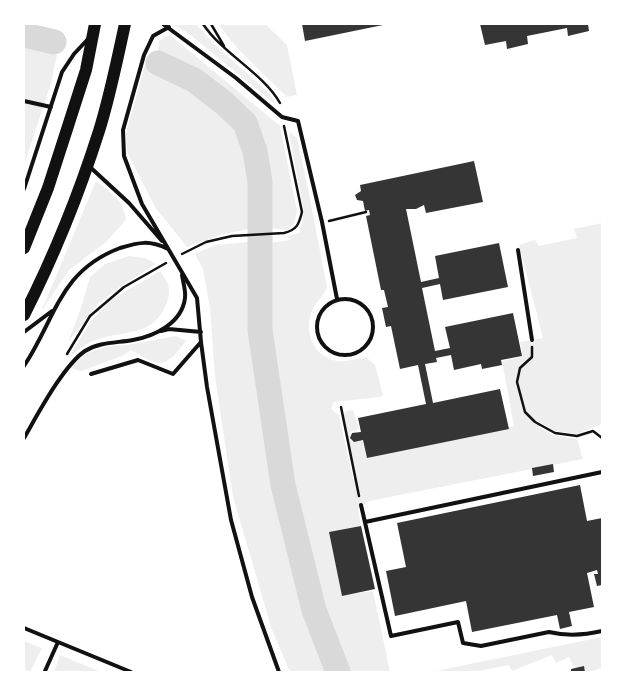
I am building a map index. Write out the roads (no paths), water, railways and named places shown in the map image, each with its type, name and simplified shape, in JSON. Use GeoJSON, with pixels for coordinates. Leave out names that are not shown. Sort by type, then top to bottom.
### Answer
{"type":"FeatureCollection","features":[{"type":"Feature","properties":{"kind":"highway"},"geometry":{"type":"LineString","coordinates":[[24,314],[48,268],[74,202],[99,130],[125,24]]}},
{"type":"Feature","properties":{"kind":"highway"},"geometry":{"type":"LineString","coordinates":[[24,248],[48,188],[86,70],[94,29]]}},
{"type":"Feature","properties":{"kind":"lane"},"geometry":{"type":"LineString","coordinates":[[163,24],[236,78],[282,117],[298,121],[322,222],[337,299]]}},
{"type":"Feature","properties":{"kind":"lane"},"geometry":{"type":"LineString","coordinates":[[169,27],[153,36],[144,55],[123,130],[124,156],[142,204],[197,298],[201,332],[200,342],[231,520],[252,597],[279,672]]}},
{"type":"Feature","properties":{"kind":"lane"},"geometry":{"type":"LineString","coordinates":[[24,189],[62,72],[94,29]]}},
{"type":"Feature","properties":{"kind":"lane"},"geometry":{"type":"LineString","coordinates":[[24,101],[50,108]]}},
{"type":"Feature","properties":{"kind":"lane"},"geometry":{"type":"LineString","coordinates":[[87,164],[129,203],[170,250]]}},
{"type":"Feature","properties":{"kind":"lane"},"geometry":{"type":"LineString","coordinates":[[24,366],[40,340],[52,310],[69,284],[83,269],[101,256],[139,242],[156,243],[170,250]]}},
{"type":"Feature","properties":{"kind":"lane"},"geometry":{"type":"LineString","coordinates":[[518,250],[532,340]]}},
{"type":"Feature","properties":{"kind":"lane"},"geometry":{"type":"LineString","coordinates":[[158,332],[179,316],[186,297],[182,273]]}},
{"type":"Feature","properties":{"kind":"lane"},"geometry":{"type":"LineString","coordinates":[[350,298],[356,300],[362,303],[370,312],[374,324],[372,336],[366,347],[357,353],[337,354],[327,349],[320,341],[317,332],[319,316],[328,304],[337,299],[350,298]]}},
{"type":"Feature","properties":{"kind":"lane"},"geometry":{"type":"LineString","coordinates":[[24,332],[52,310]]}},
{"type":"Feature","properties":{"kind":"lane"},"geometry":{"type":"LineString","coordinates":[[24,438],[68,367],[85,351],[106,343],[134,340],[169,329],[201,332]]}},
{"type":"Feature","properties":{"kind":"lane"},"geometry":{"type":"LineString","coordinates":[[91,374],[138,360],[173,374],[200,342]]}},
{"type":"Feature","properties":{"kind":"lane"},"geometry":{"type":"LineString","coordinates":[[365,522],[602,472]]}},
{"type":"Feature","properties":{"kind":"lane"},"geometry":{"type":"LineString","coordinates":[[361,505],[392,636],[458,622],[463,643],[481,646],[549,632],[559,634],[591,634],[602,631]]}},
{"type":"Feature","properties":{"kind":"lane"},"geometry":{"type":"LineString","coordinates":[[24,628],[131,672]]}},
{"type":"Feature","properties":{"kind":"lane"},"geometry":{"type":"LineString","coordinates":[[45,671],[58,642]]}},
{"type":"Feature","properties":{"kind":"waterway"},"geometry":{"type":"LineString","coordinates":[[24,35],[54,42]]}},
{"type":"Feature","properties":{"kind":"waterway"},"geometry":{"type":"LineString","coordinates":[[158,63],[194,80],[224,103],[245,123],[255,151],[260,182],[260,330],[283,485],[314,610],[338,672]]}}]}
